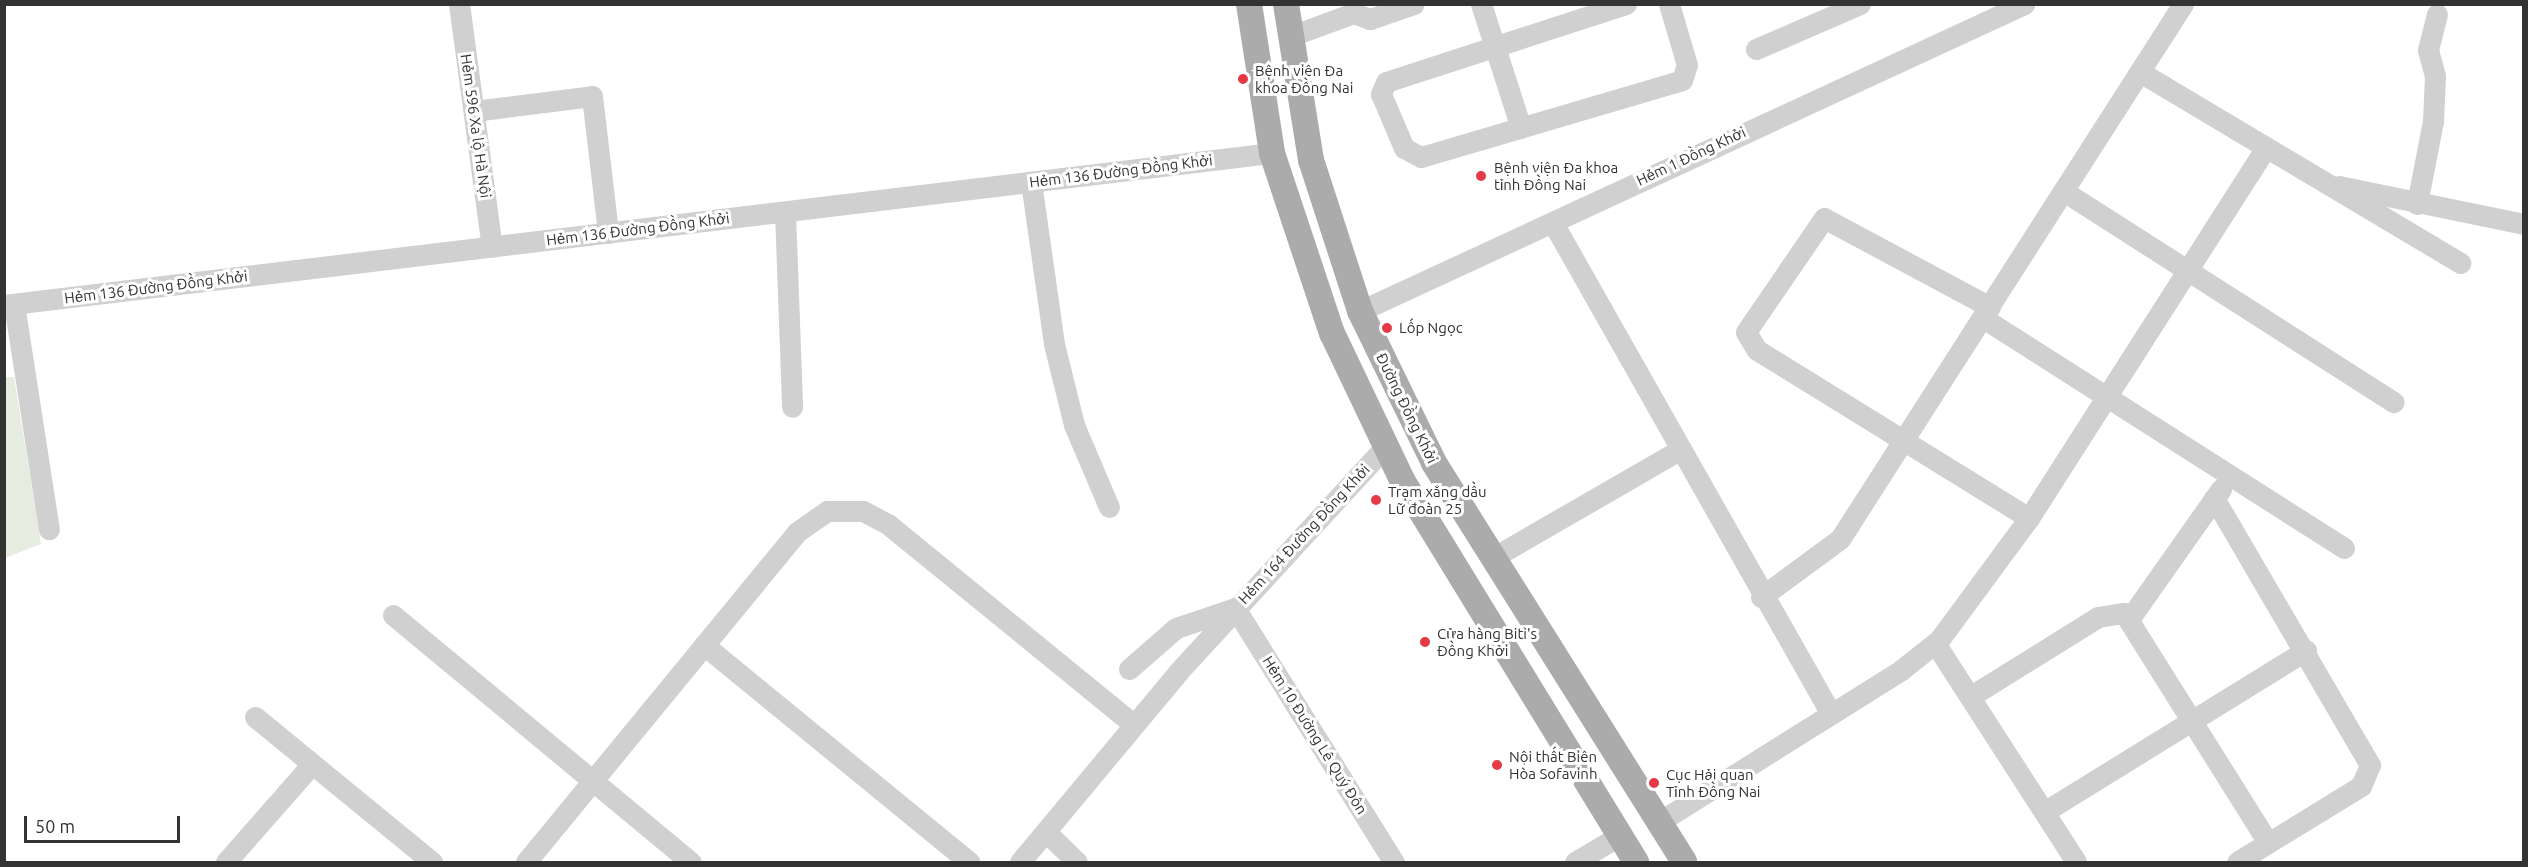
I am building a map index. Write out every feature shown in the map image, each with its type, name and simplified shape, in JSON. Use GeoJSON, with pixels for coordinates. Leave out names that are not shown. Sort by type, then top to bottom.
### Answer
{"type":"FeatureCollection","features":[{"type":"Feature","properties":{"kind":"main road"},"geometry":{"type":"LineString","coordinates":[[1249,4],[1272,153],[1332,333],[1385,447],[1636,862]]}},
{"type":"Feature","properties":{"kind":"main road","name":"Đường Đồng Khởi"},"geometry":{"type":"LineString","coordinates":[[1286,4],[1311,160],[1360,311],[1416,427],[1684,862]]}},
{"type":"Feature","properties":{"kind":"main road"},"geometry":{"type":"LineString","coordinates":[[1385,447],[1416,427]]}},
{"type":"Feature","properties":{"kind":"street","name":"Hẻm 596 Xa lộ Hà Nội"},"geometry":{"type":"LineString","coordinates":[[459,4],[492,247]]}},
{"type":"Feature","properties":{"kind":"street"},"geometry":{"type":"LineString","coordinates":[[1291,36],[1351,9],[1370,19],[1414,4]]}},
{"type":"Feature","properties":{"kind":"street"},"geometry":{"type":"LineString","coordinates":[[1481,4],[1521,128]]}},
{"type":"Feature","properties":{"kind":"street"},"geometry":{"type":"LineString","coordinates":[[1626,4],[1595,9],[1386,82],[1381,94],[1395,133],[1411,155],[1420,157],[1682,80],[1687,65],[1670,4]]}},
{"type":"Feature","properties":{"kind":"street"},"geometry":{"type":"LineString","coordinates":[[1756,49],[1860,4]]}},
{"type":"Feature","properties":{"kind":"street","name":"Hẻm 1 Đồng Khởi"},"geometry":{"type":"LineString","coordinates":[[1360,311],[1553,224],[2024,4]]}},
{"type":"Feature","properties":{"kind":"street"},"geometry":{"type":"LineString","coordinates":[[1761,597],[1827,553],[1905,442],[2183,4]]}},
{"type":"Feature","properties":{"kind":"street"},"geometry":{"type":"LineString","coordinates":[[2418,204],[2433,121],[2435,76],[2428,50],[2437,14]]}},
{"type":"Feature","properties":{"kind":"street"},"geometry":{"type":"LineString","coordinates":[[2140,72],[2318,182],[2460,263]]}},
{"type":"Feature","properties":{"kind":"street"},"geometry":{"type":"LineString","coordinates":[[474,111],[592,96],[608,233]]}},
{"type":"Feature","properties":{"kind":"street"},"geometry":{"type":"LineString","coordinates":[[1659,822],[1935,643],[2029,518],[2109,397],[2265,149]]}},
{"type":"Feature","properties":{"kind":"street","name":"Hẻm 136 Đường Đồng Khởi"},"geometry":{"type":"LineString","coordinates":[[9,305],[1272,153]]}},
{"type":"Feature","properties":{"kind":"street"},"geometry":{"type":"LineString","coordinates":[[1030,182],[1054,344],[1074,425],[1109,507]]}},
{"type":"Feature","properties":{"kind":"street"},"geometry":{"type":"LineString","coordinates":[[2318,182],[2523,224]]}},
{"type":"Feature","properties":{"kind":"street"},"geometry":{"type":"LineString","coordinates":[[2065,192],[2394,402]]}},
{"type":"Feature","properties":{"kind":"street"},"geometry":{"type":"LineString","coordinates":[[785,212],[792,407]]}},
{"type":"Feature","properties":{"kind":"street"},"geometry":{"type":"LineString","coordinates":[[2029,518],[1757,350],[1746,332],[1750,321],[1824,218],[1987,313],[2109,397],[2232,473],[2344,548]]}},
{"type":"Feature","properties":{"kind":"street"},"geometry":{"type":"LineString","coordinates":[[1553,224],[1761,597],[1830,712]]}},
{"type":"Feature","properties":{"kind":"street"},"geometry":{"type":"LineString","coordinates":[[9,305],[49,529]]}},
{"type":"Feature","properties":{"kind":"street","name":"Hẻm 164 Đường Đồng Khởi"},"geometry":{"type":"LineString","coordinates":[[1129,669],[1176,628],[1235,608],[1385,447]]}},
{"type":"Feature","properties":{"kind":"street"},"geometry":{"type":"LineString","coordinates":[[1494,557],[1679,450]]}},
{"type":"Feature","properties":{"kind":"street"},"geometry":{"type":"LineString","coordinates":[[2130,618],[2232,473]]}},
{"type":"Feature","properties":{"kind":"street"},"geometry":{"type":"LineString","coordinates":[[2214,498],[2368,754],[2371,771],[2361,786],[2237,862]]}},
{"type":"Feature","properties":{"kind":"street"},"geometry":{"type":"LineString","coordinates":[[526,862],[806,522],[827,511],[850,509],[889,525],[1134,725]]}},
{"type":"Feature","properties":{"kind":"street"},"geometry":{"type":"LineString","coordinates":[[1020,862],[1235,608]]}},
{"type":"Feature","properties":{"kind":"street","name":"Hẻm 10 Đường Lê Quý Đôn"},"geometry":{"type":"LineString","coordinates":[[1235,608],[1394,862]]}},
{"type":"Feature","properties":{"kind":"street"},"geometry":{"type":"LineString","coordinates":[[1971,696],[2098,617],[2117,611],[2130,618],[2268,843]]}},
{"type":"Feature","properties":{"kind":"street"},"geometry":{"type":"LineString","coordinates":[[393,615],[691,862]]}},
{"type":"Feature","properties":{"kind":"street"},"geometry":{"type":"LineString","coordinates":[[1935,643],[2076,862]]}},
{"type":"Feature","properties":{"kind":"street"},"geometry":{"type":"LineString","coordinates":[[704,645],[969,862]]}},
{"type":"Feature","properties":{"kind":"street"},"geometry":{"type":"LineString","coordinates":[[2044,813],[2306,650]]}},
{"type":"Feature","properties":{"kind":"street"},"geometry":{"type":"LineString","coordinates":[[255,717],[432,862]]}},
{"type":"Feature","properties":{"kind":"street"},"geometry":{"type":"LineString","coordinates":[[226,862],[312,764]]}},
{"type":"Feature","properties":{"kind":"street"},"geometry":{"type":"LineString","coordinates":[[1046,832],[1077,862]]}},
{"type":"Feature","properties":{"kind":"street"},"geometry":{"type":"LineString","coordinates":[[1575,862],[1619,836]]}},
{"type":"Feature","properties":{"kind":"shaded area"},"geometry":{"type":"Polygon","coordinates":[[[5,377],[14,377],[41,544],[5,558],[5,377]]]}},
{"type":"Feature","properties":{"kind":"place","name":"Bệnh viện Đa khoa Đồng Nai"},"geometry":{"type":"Point","coordinates":[1243,79]}},
{"type":"Feature","properties":{"kind":"place","name":"Bệnh viện Đa khoa tỉnh Đồng Nai"},"geometry":{"type":"Point","coordinates":[1481,176]}},
{"type":"Feature","properties":{"kind":"place","name":"Lốp Ngọc"},"geometry":{"type":"Point","coordinates":[1387,328]}},
{"type":"Feature","properties":{"kind":"place","name":"Trạm xăng dầu Lữ đoàn 25"},"geometry":{"type":"Point","coordinates":[1376,500]}},
{"type":"Feature","properties":{"kind":"place","name":"Cửa hàng Biti's Đồng Khởi"},"geometry":{"type":"Point","coordinates":[1425,642]}},
{"type":"Feature","properties":{"kind":"place","name":"Nội thất Biên Hòa Sofavinh"},"geometry":{"type":"Point","coordinates":[1497,765]}},
{"type":"Feature","properties":{"kind":"place","name":"Cục Hải quan Tỉnh Đồng Nai"},"geometry":{"type":"Point","coordinates":[1654,783]}}]}
